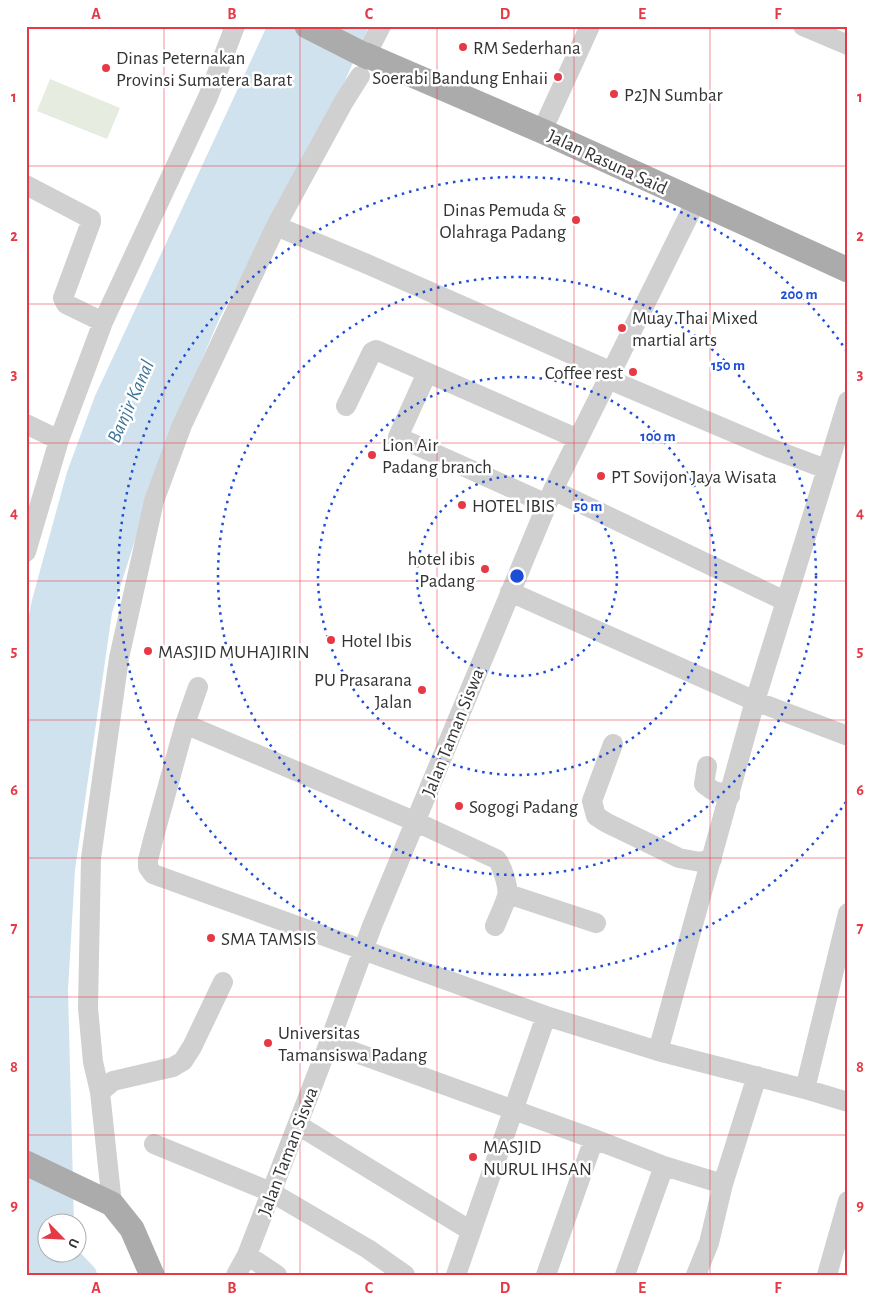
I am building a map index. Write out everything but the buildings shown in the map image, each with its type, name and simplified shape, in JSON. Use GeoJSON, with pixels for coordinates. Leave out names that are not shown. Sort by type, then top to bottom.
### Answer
{"type":"FeatureCollection","features":[{"type":"Feature","properties":{"kind":"main road","name":"Jalan Rasuna Said"},"geometry":{"type":"LineString","coordinates":[[307,26],[365,63],[542,131],[848,270]]}},
{"type":"Feature","properties":{"kind":"main road"},"geometry":{"type":"LineString","coordinates":[[26,1163],[112,1204],[132,1229],[146,1271]]}},
{"type":"Feature","properties":{"kind":"street"},"geometry":{"type":"LineString","coordinates":[[26,552],[59,440],[103,322],[205,105],[235,26]]}},
{"type":"Feature","properties":{"kind":"street"},"geometry":{"type":"LineString","coordinates":[[112,1204],[100,1092],[93,1062],[88,1008],[91,858],[119,658],[154,501],[182,425],[276,226],[365,63],[381,26]]}},
{"type":"Feature","properties":{"kind":"street"},"geometry":{"type":"LineString","coordinates":[[542,131],[590,26]]}},
{"type":"Feature","properties":{"kind":"street"},"geometry":{"type":"LineString","coordinates":[[803,26],[848,45]]}},
{"type":"Feature","properties":{"kind":"street"},"geometry":{"type":"LineString","coordinates":[[26,185],[91,219],[63,298],[64,303],[69,306],[103,322]]}},
{"type":"Feature","properties":{"kind":"street","name":"Jalan Taman Siswa"},"geometry":{"type":"LineString","coordinates":[[236,1275],[247,1254],[272,1192],[363,950],[414,821],[550,497],[696,201]]}},
{"type":"Feature","properties":{"kind":"street"},"geometry":{"type":"LineString","coordinates":[[276,226],[368,264],[770,448],[826,469]]}},
{"type":"Feature","properties":{"kind":"street"},"geometry":{"type":"LineString","coordinates":[[346,406],[374,350],[578,439]]}},
{"type":"Feature","properties":{"kind":"street"},"geometry":{"type":"LineString","coordinates":[[427,372],[398,437],[550,497],[785,601]]}},
{"type":"Feature","properties":{"kind":"street"},"geometry":{"type":"LineString","coordinates":[[658,1051],[755,701],[848,401]]}},
{"type":"Feature","properties":{"kind":"street"},"geometry":{"type":"LineString","coordinates":[[26,424],[59,440]]}},
{"type":"Feature","properties":{"kind":"street"},"geometry":{"type":"LineString","coordinates":[[510,592],[755,701],[848,736]]}},
{"type":"Feature","properties":{"kind":"street"},"geometry":{"type":"LineString","coordinates":[[198,687],[185,724],[151,847],[148,860],[150,872],[153,874],[546,1016],[658,1051],[757,1076],[848,1102]]}},
{"type":"Feature","properties":{"kind":"street"},"geometry":{"type":"LineString","coordinates":[[185,724],[414,821],[499,861],[508,894],[495,926]]}},
{"type":"Feature","properties":{"kind":"street"},"geometry":{"type":"LineString","coordinates":[[613,744],[592,801],[596,816],[679,858],[700,862],[712,860]]}},
{"type":"Feature","properties":{"kind":"street"},"geometry":{"type":"LineString","coordinates":[[707,766],[704,784],[712,790],[730,796]]}},
{"type":"Feature","properties":{"kind":"street"},"geometry":{"type":"LineString","coordinates":[[508,894],[596,923]]}},
{"type":"Feature","properties":{"kind":"street"},"geometry":{"type":"LineString","coordinates":[[805,1089],[846,923]]}},
{"type":"Feature","properties":{"kind":"street"},"geometry":{"type":"LineString","coordinates":[[100,1092],[113,1081],[173,1067],[183,1061],[192,1047],[223,982]]}},
{"type":"Feature","properties":{"kind":"street"},"geometry":{"type":"LineString","coordinates":[[456,1275],[546,1016]]}},
{"type":"Feature","properties":{"kind":"street"},"geometry":{"type":"LineString","coordinates":[[329,1043],[513,1111],[594,1138],[664,1166],[723,1184]]}},
{"type":"Feature","properties":{"kind":"street"},"geometry":{"type":"LineString","coordinates":[[696,1275],[709,1243],[723,1184],[757,1076]]}},
{"type":"Feature","properties":{"kind":"street"},"geometry":{"type":"LineString","coordinates":[[298,1124],[471,1231]]}},
{"type":"Feature","properties":{"kind":"street"},"geometry":{"type":"LineString","coordinates":[[546,1275],[594,1138]]}},
{"type":"Feature","properties":{"kind":"street"},"geometry":{"type":"LineString","coordinates":[[154,1144],[272,1192],[368,1249],[405,1275]]}},
{"type":"Feature","properties":{"kind":"street"},"geometry":{"type":"LineString","coordinates":[[625,1275],[664,1166]]}},
{"type":"Feature","properties":{"kind":"street"},"geometry":{"type":"LineString","coordinates":[[826,1275],[848,1201]]}},
{"type":"Feature","properties":{"kind":"street"},"geometry":{"type":"LineString","coordinates":[[247,1254],[277,1275]]}},
{"type":"Feature","properties":{"kind":"shaded area"},"geometry":{"type":"Polygon","coordinates":[[[50,79],[120,108],[107,139],[37,111],[50,79]]]}},
{"type":"Feature","properties":{"kind":"water","name":"Banjir Kanal"},"geometry":{"type":"Polygon","coordinates":[[[267,26],[369,26],[338,97],[220,317],[164,448],[112,613],[75,870],[68,990],[74,1214],[38,1214],[38,1264],[75,1264],[75,1275],[26,1275],[26,633],[32,600],[67,472],[95,396],[267,26]]]}},
{"type":"Feature","properties":{"kind":"waterway"},"geometry":{"type":"LineString","coordinates":[[75,1264],[85,1275]]}},
{"type":"Feature","properties":{"kind":"place","name":"RM Sederhana"},"geometry":{"type":"Point","coordinates":[463,47]}},
{"type":"Feature","properties":{"kind":"place","name":"Dinas Peternakan Provinsi Sumatera Barat"},"geometry":{"type":"Point","coordinates":[106,68]}},
{"type":"Feature","properties":{"kind":"place","name":"Soerabi Bandung Enhaii"},"geometry":{"type":"Point","coordinates":[558,77]}},
{"type":"Feature","properties":{"kind":"place","name":"P2JN Sumbar"},"geometry":{"type":"Point","coordinates":[614,94]}},
{"type":"Feature","properties":{"kind":"place","name":"Dinas Pemuda & Olahraga Padang"},"geometry":{"type":"Point","coordinates":[576,220]}},
{"type":"Feature","properties":{"kind":"place","name":"Muay Thai Mixed martial arts"},"geometry":{"type":"Point","coordinates":[622,328]}},
{"type":"Feature","properties":{"kind":"place","name":"Coffee rest"},"geometry":{"type":"Point","coordinates":[633,372]}},
{"type":"Feature","properties":{"kind":"place","name":"Lion Air Padang branch"},"geometry":{"type":"Point","coordinates":[372,455]}},
{"type":"Feature","properties":{"kind":"place","name":"PT Sovijon Jaya Wisata"},"geometry":{"type":"Point","coordinates":[601,476]}},
{"type":"Feature","properties":{"kind":"place","name":"HOTEL IBIS"},"geometry":{"type":"Point","coordinates":[462,505]}},
{"type":"Feature","properties":{"kind":"place","name":"hotel ibis Padang"},"geometry":{"type":"Point","coordinates":[485,569]}},
{"type":"Feature","properties":{"kind":"place","name":"Hotel Ibis"},"geometry":{"type":"Point","coordinates":[331,640]}},
{"type":"Feature","properties":{"kind":"place","name":"MASJID MUHAJIRIN"},"geometry":{"type":"Point","coordinates":[148,651]}},
{"type":"Feature","properties":{"kind":"place","name":"PU Prasarana Jalan"},"geometry":{"type":"Point","coordinates":[422,690]}},
{"type":"Feature","properties":{"kind":"place","name":"Sogogi Padang"},"geometry":{"type":"Point","coordinates":[459,806]}},
{"type":"Feature","properties":{"kind":"place","name":"SMA TAMSIS"},"geometry":{"type":"Point","coordinates":[211,938]}},
{"type":"Feature","properties":{"kind":"place","name":"Universitas Tamansiswa Padang"},"geometry":{"type":"Point","coordinates":[268,1043]}},
{"type":"Feature","properties":{"kind":"place","name":"MASJID NURUL IHSAN"},"geometry":{"type":"Point","coordinates":[473,1157]}}]}
